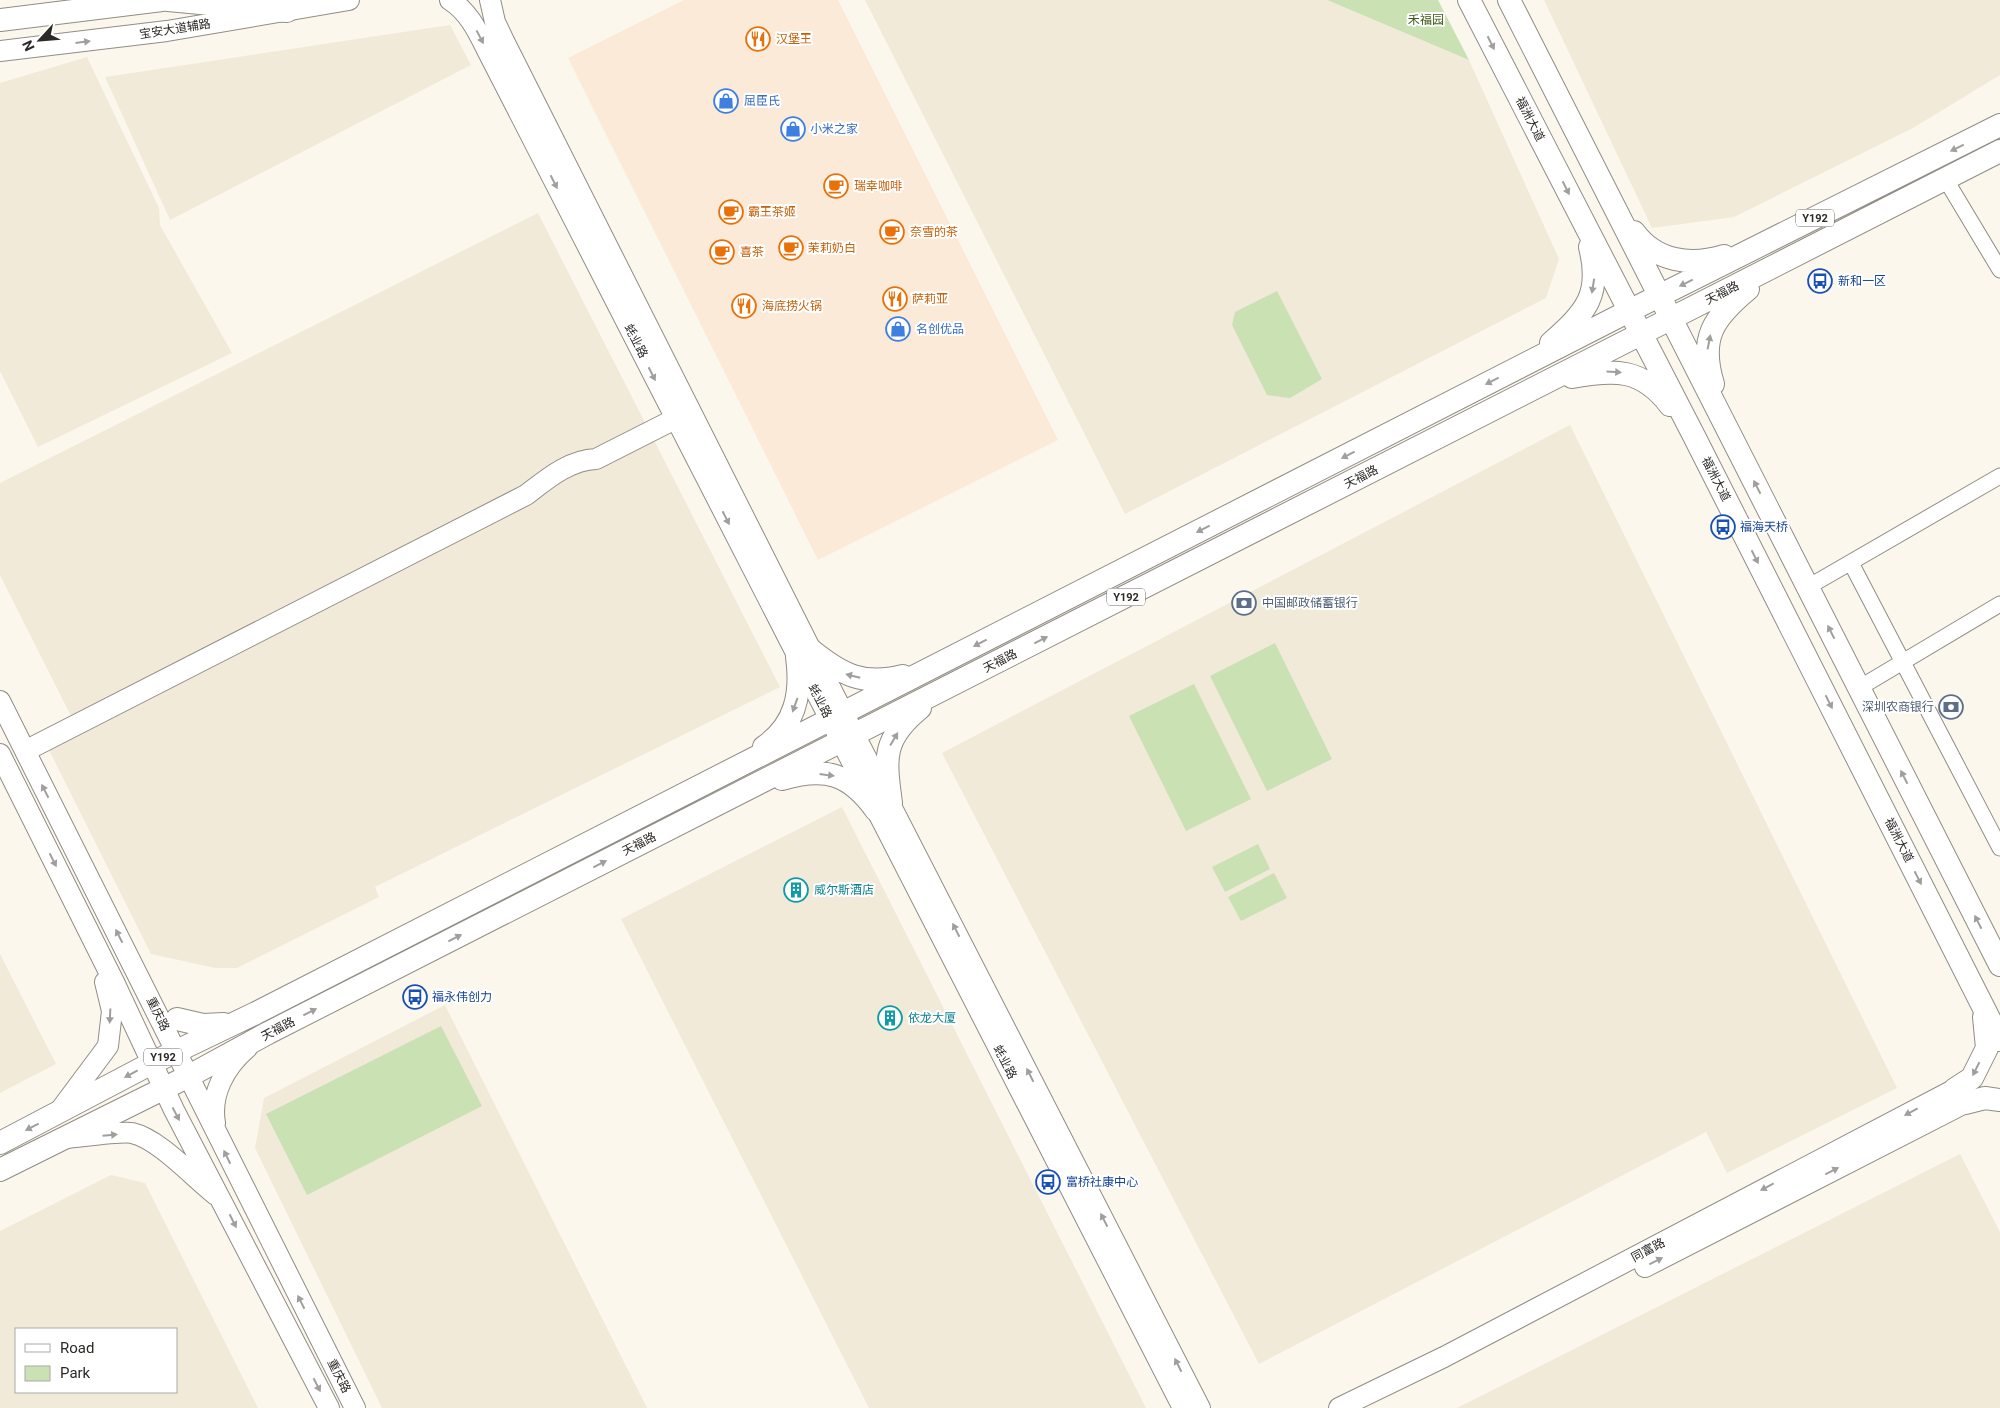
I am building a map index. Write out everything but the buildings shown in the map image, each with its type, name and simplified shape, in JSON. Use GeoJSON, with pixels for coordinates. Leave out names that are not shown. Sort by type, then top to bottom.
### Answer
{"type":"FeatureCollection","features":[{"type":"Feature","properties":{"kind":"main road"},"geometry":{"type":"LineString","coordinates":[[0,20],[162,0]]}},
{"type":"Feature","properties":{"kind":"main road"},"geometry":{"type":"LineString","coordinates":[[168,0],[287,11]]}},
{"type":"Feature","properties":{"kind":"main road","name":"福洲大道"},"geometry":{"type":"LineString","coordinates":[[1469,0],[1642,334],[2000,1040]]}},
{"type":"Feature","properties":{"kind":"main road"},"geometry":{"type":"LineString","coordinates":[[1509,0],[1661,295],[2000,965]]}},
{"type":"Feature","properties":{"kind":"main road","name":"天福路"},"geometry":{"type":"LineString","coordinates":[[0,1143],[152,1063],[733,769],[1629,311],[2000,125]]}},
{"type":"Feature","properties":{"kind":"main road","name":"天福路"},"geometry":{"type":"LineString","coordinates":[[0,1170],[164,1089],[746,790],[2000,152]]}},
{"type":"Feature","properties":{"kind":"main road"},"geometry":{"type":"LineString","coordinates":[[1613,202],[1638,237],[1654,252],[1670,260],[1689,262],[1719,257],[1766,243]]}},
{"type":"Feature","properties":{"kind":"main road"},"geometry":{"type":"LineString","coordinates":[[1529,362],[1570,326],[1586,307],[1594,288],[1594,263],[1583,222]]}},
{"type":"Feature","properties":{"kind":"main road"},"geometry":{"type":"LineString","coordinates":[[1725,423],[1709,370],[1707,348],[1711,329],[1723,311],[1775,266]]}},
{"type":"Feature","properties":{"kind":"main road"},"geometry":{"type":"LineString","coordinates":[[1549,381],[1614,370],[1632,374],[1651,384],[1694,436]]}},
{"type":"Feature","properties":{"kind":"main road"},"geometry":{"type":"LineString","coordinates":[[733,769],[769,744],[791,717],[798,699],[804,654],[848,676],[876,681],[901,677],[935,666]]}},
{"type":"Feature","properties":{"kind":"main road"},"geometry":{"type":"LineString","coordinates":[[883,807],[886,764],[890,743],[902,725],[943,690]]}},
{"type":"Feature","properties":{"kind":"main road"},"geometry":{"type":"LineString","coordinates":[[746,790],[796,775],[828,775],[842,777],[883,807]]}},
{"type":"Feature","properties":{"kind":"main road"},"geometry":{"type":"LineString","coordinates":[[1983,1006],[1987,1048],[1972,1078],[1960,1096],[2000,1100]]}},
{"type":"Feature","properties":{"kind":"main road"},"geometry":{"type":"LineString","coordinates":[[177,1020],[203,1025],[237,1021]]}},
{"type":"Feature","properties":{"kind":"street","name":"宝安大道辅路"},"geometry":{"type":"LineString","coordinates":[[0,51],[167,32],[349,0]]}},
{"type":"Feature","properties":{"kind":"street","name":"蚝业路"},"geometry":{"type":"LineString","coordinates":[[450,0],[474,24],[675,419],[837,716],[1183,1408]]}},
{"type":"Feature","properties":{"kind":"street","name":"蚝业路"},"geometry":{"type":"LineString","coordinates":[[490,0],[495,22],[508,50],[804,654]]}},
{"type":"Feature","properties":{"kind":"street"},"geometry":{"type":"LineString","coordinates":[[1946,180],[2000,270]]}},
{"type":"Feature","properties":{"kind":"street"},"geometry":{"type":"LineString","coordinates":[[25,751],[526,495],[555,473],[582,460],[596,459],[675,419]]}},
{"type":"Feature","properties":{"kind":"street"},"geometry":{"type":"LineString","coordinates":[[1808,587],[2000,476]]}},
{"type":"Feature","properties":{"kind":"street"},"geometry":{"type":"LineString","coordinates":[[1851,563],[2000,848]]}},
{"type":"Feature","properties":{"kind":"street"},"geometry":{"type":"LineString","coordinates":[[1860,688],[2000,604]]}},
{"type":"Feature","properties":{"kind":"street","name":"重庆路"},"geometry":{"type":"LineString","coordinates":[[0,701],[355,1408]]}},
{"type":"Feature","properties":{"kind":"street","name":"重庆路"},"geometry":{"type":"LineString","coordinates":[[2,764],[99,951],[164,1089],[328,1408]]}},
{"type":"Feature","properties":{"kind":"street","name":"蚝业路"},"geometry":{"type":"LineString","coordinates":[[883,807],[1200,1408]]}},
{"type":"Feature","properties":{"kind":"street"},"geometry":{"type":"LineString","coordinates":[[60,1113],[66,1101],[79,1088],[108,1046],[112,1010],[99,951]]}},
{"type":"Feature","properties":{"kind":"street"},"geometry":{"type":"LineString","coordinates":[[141,979],[163,1011],[177,1020]]}},
{"type":"Feature","properties":{"kind":"street","name":"Y192"},"geometry":{"type":"LineString","coordinates":[[217,1134],[215,1097],[219,1084],[231,1064],[252,1043]]}},
{"type":"Feature","properties":{"kind":"street","name":"同富路"},"geometry":{"type":"LineString","coordinates":[[1339,1408],[1444,1357],[1960,1096]]}},
{"type":"Feature","properties":{"kind":"street","name":"同富路"},"geometry":{"type":"LineString","coordinates":[[1362,1408],[1587,1296],[1960,1096]]}},
{"type":"Feature","properties":{"kind":"street"},"geometry":{"type":"LineString","coordinates":[[62,1138],[131,1133],[163,1148],[191,1175],[221,1198]]}},
{"type":"Feature","properties":{"kind":"shaded area"},"geometry":{"type":"Polygon","coordinates":[[[684,0],[838,0],[1058,440],[818,560],[568,58],[684,0]]]}},
{"type":"Feature","properties":{"kind":"shaded area"},"geometry":{"type":"Polygon","coordinates":[[[865,0],[1327,0],[1469,60],[1559,259],[1546,298],[1125,514],[865,0]]]}},
{"type":"Feature","properties":{"kind":"shaded area"},"geometry":{"type":"Polygon","coordinates":[[[1544,0],[2000,0],[2000,75],[1913,128],[1734,217],[1652,228],[1544,0]]]}},
{"type":"Feature","properties":{"kind":"shaded area"},"geometry":{"type":"Polygon","coordinates":[[[450,25],[471,65],[170,220],[105,77],[450,25]]]}},
{"type":"Feature","properties":{"kind":"shaded area"},"geometry":{"type":"Polygon","coordinates":[[[87,57],[159,208],[160,225],[232,353],[38,447],[0,371],[0,83],[87,57]]]}},
{"type":"Feature","properties":{"kind":"shaded area"},"geometry":{"type":"Polygon","coordinates":[[[538,213],[780,687],[375,887],[379,897],[237,968],[215,968],[151,954],[44,740],[75,724],[0,575],[0,483],[538,213]]]}},
{"type":"Feature","properties":{"kind":"shaded area"},"geometry":{"type":"Polygon","coordinates":[[[1570,425],[1897,1088],[1727,1173],[1706,1132],[1259,1364],[942,753],[1570,425]]]}},
{"type":"Feature","properties":{"kind":"shaded area"},"geometry":{"type":"Polygon","coordinates":[[[842,807],[1146,1408],[869,1408],[621,919],[842,807]]]}},
{"type":"Feature","properties":{"kind":"shaded area"},"geometry":{"type":"Polygon","coordinates":[[[0,954],[56,1064],[0,1093],[0,954]]]}},
{"type":"Feature","properties":{"kind":"shaded area"},"geometry":{"type":"Polygon","coordinates":[[[445,1005],[647,1408],[382,1408],[255,1148],[264,1098],[445,1005]]]}},
{"type":"Feature","properties":{"kind":"shaded area"},"geometry":{"type":"Polygon","coordinates":[[[1960,1154],[2000,1232],[2000,1408],[1457,1408],[1960,1154]]]}},
{"type":"Feature","properties":{"kind":"shaded area"},"geometry":{"type":"Polygon","coordinates":[[[111,1175],[145,1183],[258,1408],[0,1408],[0,1231],[111,1175]]]}},
{"type":"Feature","properties":{"kind":"green space","name":"禾福园"},"geometry":{"type":"Polygon","coordinates":[[[1327,0],[1438,0],[1469,60],[1327,0]]]}},
{"type":"Feature","properties":{"kind":"green space"},"geometry":{"type":"Polygon","coordinates":[[[1277,291],[1322,379],[1290,398],[1267,395],[1232,325],[1235,312],[1277,291]]]}},
{"type":"Feature","properties":{"kind":"green space"},"geometry":{"type":"Polygon","coordinates":[[[1275,643],[1332,759],[1267,791],[1210,676],[1275,643]]]}},
{"type":"Feature","properties":{"kind":"green space"},"geometry":{"type":"Polygon","coordinates":[[[1194,684],[1251,799],[1186,831],[1129,716],[1194,684]]]}},
{"type":"Feature","properties":{"kind":"green space"},"geometry":{"type":"Polygon","coordinates":[[[1258,844],[1270,869],[1225,892],[1212,867],[1258,844]]]}},
{"type":"Feature","properties":{"kind":"green space"},"geometry":{"type":"Polygon","coordinates":[[[1274,873],[1287,898],[1241,921],[1228,897],[1274,873]]]}},
{"type":"Feature","properties":{"kind":"green space"},"geometry":{"type":"Polygon","coordinates":[[[441,1026],[482,1106],[307,1195],[266,1114],[441,1026]]]}},
{"type":"Feature","properties":{"kind":"place","name":"汉堡王"},"geometry":{"type":"Point","coordinates":[758,39]}},
{"type":"Feature","properties":{"kind":"place","name":"屈臣氏"},"geometry":{"type":"Point","coordinates":[726,101]}},
{"type":"Feature","properties":{"kind":"place","name":"小米之家"},"geometry":{"type":"Point","coordinates":[793,129]}},
{"type":"Feature","properties":{"kind":"place","name":"瑞幸咖啡"},"geometry":{"type":"Point","coordinates":[836,186]}},
{"type":"Feature","properties":{"kind":"place","name":"霸王茶姬"},"geometry":{"type":"Point","coordinates":[731,212]}},
{"type":"Feature","properties":{"kind":"place","name":"奈雪的茶"},"geometry":{"type":"Point","coordinates":[892,232]}},
{"type":"Feature","properties":{"kind":"place","name":"茉莉奶白"},"geometry":{"type":"Point","coordinates":[791,248]}},
{"type":"Feature","properties":{"kind":"place","name":"喜茶"},"geometry":{"type":"Point","coordinates":[722,252]}},
{"type":"Feature","properties":{"kind":"place","name":"新和一区"},"geometry":{"type":"Point","coordinates":[1820,281]}},
{"type":"Feature","properties":{"kind":"place","name":"萨莉亚"},"geometry":{"type":"Point","coordinates":[895,299]}},
{"type":"Feature","properties":{"kind":"place","name":"海底捞火锅"},"geometry":{"type":"Point","coordinates":[744,306]}},
{"type":"Feature","properties":{"kind":"place","name":"名创优品"},"geometry":{"type":"Point","coordinates":[898,329]}},
{"type":"Feature","properties":{"kind":"place","name":"福海天桥"},"geometry":{"type":"Point","coordinates":[1723,527]}},
{"type":"Feature","properties":{"kind":"place","name":"中国邮政储蓄银行"},"geometry":{"type":"Point","coordinates":[1244,603]}},
{"type":"Feature","properties":{"kind":"place","name":"深圳农商银行"},"geometry":{"type":"Point","coordinates":[1951,707]}},
{"type":"Feature","properties":{"kind":"place","name":"威尔斯酒店"},"geometry":{"type":"Point","coordinates":[796,890]}},
{"type":"Feature","properties":{"kind":"place","name":"福永伟创力"},"geometry":{"type":"Point","coordinates":[415,997]}},
{"type":"Feature","properties":{"kind":"place","name":"依龙大厦"},"geometry":{"type":"Point","coordinates":[890,1018]}},
{"type":"Feature","properties":{"kind":"place","name":"富桥社康中心"},"geometry":{"type":"Point","coordinates":[1048,1182]}}]}
